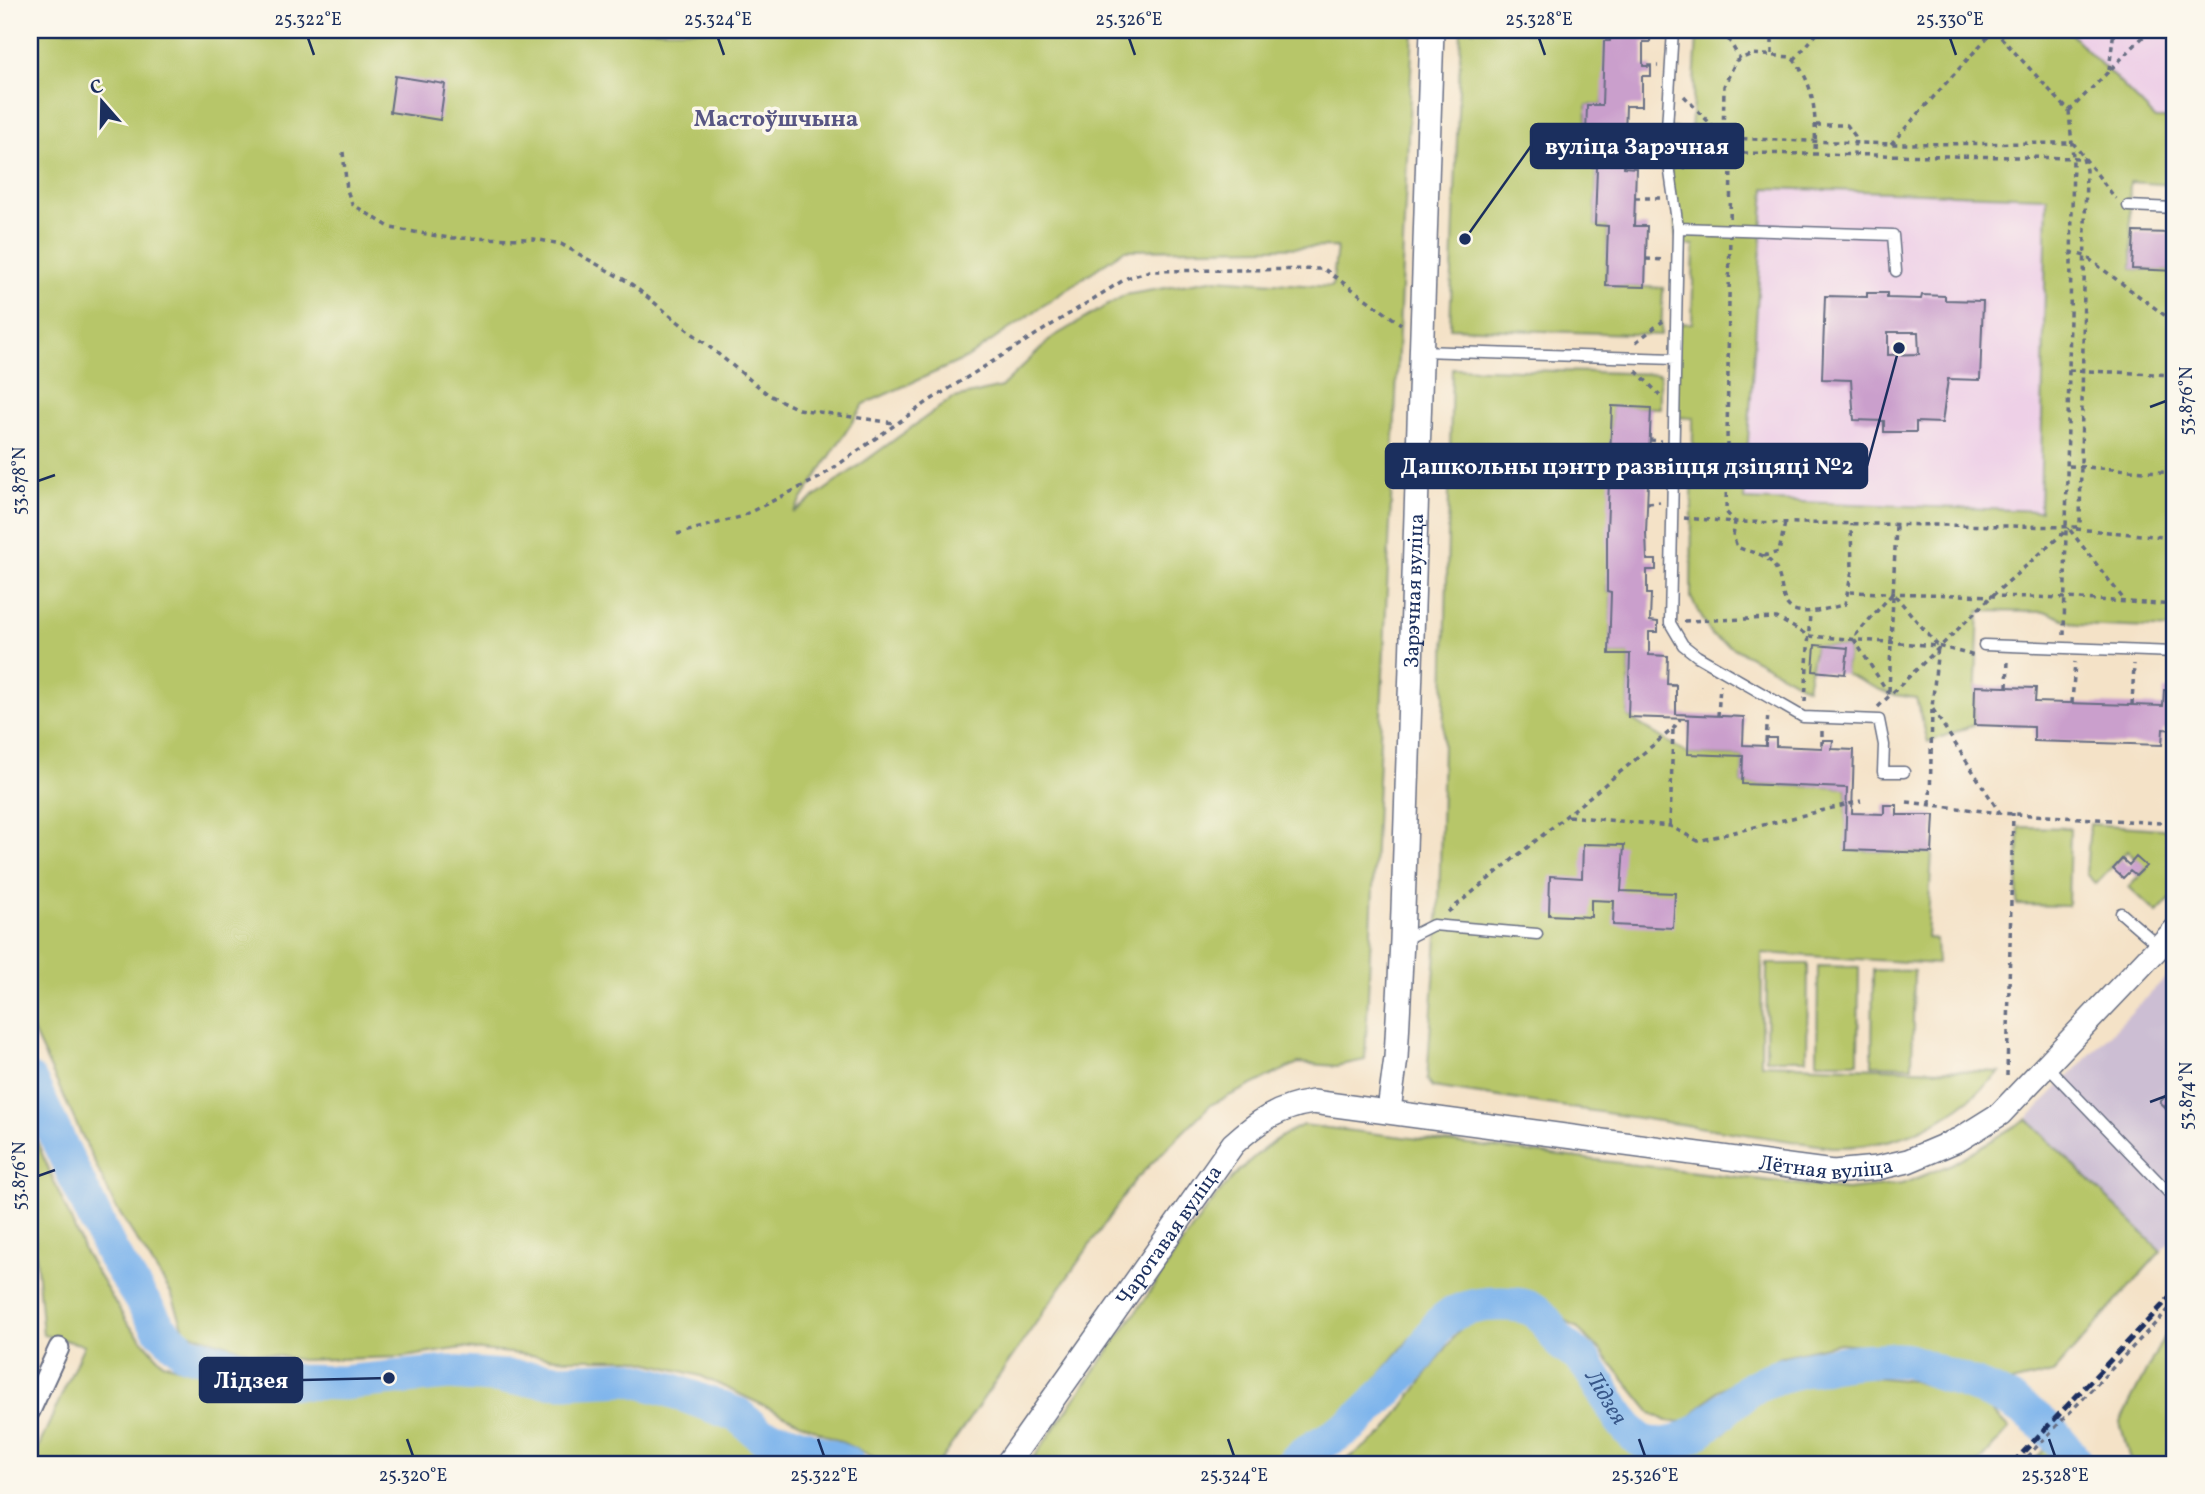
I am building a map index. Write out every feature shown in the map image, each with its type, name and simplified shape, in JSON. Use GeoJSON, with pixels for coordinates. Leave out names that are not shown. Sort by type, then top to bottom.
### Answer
{"type":"FeatureCollection","features":[{"type":"Feature","properties":{"kind":"street","name":"Зарэчная вуліца"},"geometry":{"type":"LineString","coordinates":[[1389,1110],[1395,1069],[1402,940],[1432,30]]}},
{"type":"Feature","properties":{"kind":"street","name":"Лётная вуліца"},"geometry":{"type":"LineString","coordinates":[[1389,1110],[1833,1171],[1877,1168],[1908,1161],[1960,1139],[2000,1114],[2175,930]]}},
{"type":"Feature","properties":{"kind":"street","name":"Чаротавая вуліца"},"geometry":{"type":"LineString","coordinates":[[1007,1464],[1233,1144],[1262,1118],[1292,1105],[1313,1102],[1389,1110]]}},
{"type":"Feature","properties":{"kind":"street"},"geometry":{"type":"LineString","coordinates":[[30,1411],[59,1348]]}},
{"type":"Feature","properties":{"kind":"lane"},"geometry":{"type":"LineString","coordinates":[[1672,30],[1666,127],[1669,180],[1678,228],[1670,621],[1683,645],[1697,656],[1803,717],[1879,720],[1884,745],[1883,772],[1904,772]]}},
{"type":"Feature","properties":{"kind":"lane"},"geometry":{"type":"LineString","coordinates":[[2126,208],[2175,208]]}},
{"type":"Feature","properties":{"kind":"lane"},"geometry":{"type":"LineString","coordinates":[[1678,228],[1893,234],[1896,271]]}},
{"type":"Feature","properties":{"kind":"lane"},"geometry":{"type":"LineString","coordinates":[[1420,344],[1675,359]]}},
{"type":"Feature","properties":{"kind":"lane"},"geometry":{"type":"LineString","coordinates":[[1984,645],[2175,652]]}},
{"type":"Feature","properties":{"kind":"lane"},"geometry":{"type":"LineString","coordinates":[[2121,913],[2159,947]]}},
{"type":"Feature","properties":{"kind":"lane"},"geometry":{"type":"LineString","coordinates":[[1402,940],[1433,925],[1537,934]]}},
{"type":"Feature","properties":{"kind":"lane"},"geometry":{"type":"LineString","coordinates":[[2046,1066],[2172,1196]]}},
{"type":"Feature","properties":{"kind":"path"},"geometry":{"type":"LineString","coordinates":[[1723,30],[1740,59]]}},
{"type":"Feature","properties":{"kind":"path"},"geometry":{"type":"LineString","coordinates":[[1772,30],[1772,54]]}},
{"type":"Feature","properties":{"kind":"path"},"geometry":{"type":"LineString","coordinates":[[1794,60],[1820,30]]}},
{"type":"Feature","properties":{"kind":"path"},"geometry":{"type":"LineString","coordinates":[[1891,144],[1994,30],[2069,111],[2073,157],[2064,648]]}},
{"type":"Feature","properties":{"kind":"path"},"geometry":{"type":"LineString","coordinates":[[2108,72],[2114,30]]}},
{"type":"Feature","properties":{"kind":"path"},"geometry":{"type":"LineString","coordinates":[[2069,111],[2150,30]]}},
{"type":"Feature","properties":{"kind":"path"},"geometry":{"type":"LineString","coordinates":[[1815,154],[1816,125],[1803,69],[1794,60],[1772,54],[1752,54],[1740,59],[1724,86],[1723,138],[1727,152],[1732,154],[2073,157],[2083,158],[2086,163],[2080,523],[2068,528],[1992,596],[1889,694]]}},
{"type":"Feature","properties":{"kind":"path"},"geometry":{"type":"LineString","coordinates":[[1647,66],[1658,66],[1723,138]]}},
{"type":"Feature","properties":{"kind":"path"},"geometry":{"type":"LineString","coordinates":[[1816,125],[1847,125],[1853,130],[1854,154]]}},
{"type":"Feature","properties":{"kind":"path"},"geometry":{"type":"LineString","coordinates":[[1630,134],[1652,132]]}},
{"type":"Feature","properties":{"kind":"path"},"geometry":{"type":"LineString","coordinates":[[1669,180],[1723,138],[1891,144],[2073,143]]}},
{"type":"Feature","properties":{"kind":"path"},"geometry":{"type":"LineString","coordinates":[[2073,143],[2126,208]]}},
{"type":"Feature","properties":{"kind":"path"},"geometry":{"type":"LineString","coordinates":[[343,152],[347,190],[352,204],[391,228],[449,238],[534,239],[561,244],[630,283],[769,395],[798,409],[896,424]]}},
{"type":"Feature","properties":{"kind":"path"},"geometry":{"type":"LineString","coordinates":[[1732,154],[1726,512],[1735,522]]}},
{"type":"Feature","properties":{"kind":"path"},"geometry":{"type":"LineString","coordinates":[[1635,198],[1662,198]]}},
{"type":"Feature","properties":{"kind":"path"},"geometry":{"type":"LineString","coordinates":[[2070,252],[2085,257],[2175,323]]}},
{"type":"Feature","properties":{"kind":"path"},"geometry":{"type":"LineString","coordinates":[[1646,259],[1667,260]]}},
{"type":"Feature","properties":{"kind":"path"},"geometry":{"type":"LineString","coordinates":[[677,534],[740,517],[808,483],[1127,278],[1150,271],[1324,269],[1420,344]]}},
{"type":"Feature","properties":{"kind":"path"},"geometry":{"type":"LineString","coordinates":[[1632,346],[1664,319]]}},
{"type":"Feature","properties":{"kind":"path"},"geometry":{"type":"LineString","coordinates":[[1632,368],[1663,398]]}},
{"type":"Feature","properties":{"kind":"path"},"geometry":{"type":"LineString","coordinates":[[2069,370],[2175,375]]}},
{"type":"Feature","properties":{"kind":"path"},"geometry":{"type":"LineString","coordinates":[[1650,440],[1663,441]]}},
{"type":"Feature","properties":{"kind":"path"},"geometry":{"type":"LineString","coordinates":[[2069,466],[2175,473]]}},
{"type":"Feature","properties":{"kind":"path"},"geometry":{"type":"LineString","coordinates":[[1648,503],[1662,502]]}},
{"type":"Feature","properties":{"kind":"path"},"geometry":{"type":"LineString","coordinates":[[1673,518],[1735,522],[2068,528],[2175,538]]}},
{"type":"Feature","properties":{"kind":"path"},"geometry":{"type":"LineString","coordinates":[[1735,522],[1733,536],[1737,547],[1763,556],[1777,574],[1781,595],[1790,607],[1800,612],[1844,604],[1850,592],[1851,524]]}},
{"type":"Feature","properties":{"kind":"path"},"geometry":{"type":"LineString","coordinates":[[1763,556],[1779,552],[1785,523]]}},
{"type":"Feature","properties":{"kind":"path"},"geometry":{"type":"LineString","coordinates":[[1889,694],[1896,525]]}},
{"type":"Feature","properties":{"kind":"path"},"geometry":{"type":"LineString","coordinates":[[2068,528],[2125,601]]}},
{"type":"Feature","properties":{"kind":"path"},"geometry":{"type":"LineString","coordinates":[[1850,592],[2066,598],[2175,605]]}},
{"type":"Feature","properties":{"kind":"path"},"geometry":{"type":"LineString","coordinates":[[1853,638],[1893,593]]}},
{"type":"Feature","properties":{"kind":"path"},"geometry":{"type":"LineString","coordinates":[[1893,593],[1938,646],[1932,708],[1930,804]]}},
{"type":"Feature","properties":{"kind":"path"},"geometry":{"type":"LineString","coordinates":[[1803,717],[1810,612]]}},
{"type":"Feature","properties":{"kind":"path"},"geometry":{"type":"LineString","coordinates":[[1670,621],[1777,618],[1809,636],[1890,640],[1938,646],[1977,657]]}},
{"type":"Feature","properties":{"kind":"path"},"geometry":{"type":"LineString","coordinates":[[1853,638],[1889,694]]}},
{"type":"Feature","properties":{"kind":"path"},"geometry":{"type":"LineString","coordinates":[[2007,687],[2008,658]]}},
{"type":"Feature","properties":{"kind":"path"},"geometry":{"type":"LineString","coordinates":[[2072,703],[2075,662]]}},
{"type":"Feature","properties":{"kind":"path"},"geometry":{"type":"LineString","coordinates":[[2132,705],[2134,664]]}},
{"type":"Feature","properties":{"kind":"path"},"geometry":{"type":"LineString","coordinates":[[1718,716],[1720,679]]}},
{"type":"Feature","properties":{"kind":"path"},"geometry":{"type":"LineString","coordinates":[[1671,685],[1681,685]]}},
{"type":"Feature","properties":{"kind":"path"},"geometry":{"type":"LineString","coordinates":[[1766,742],[1768,706]]}},
{"type":"Feature","properties":{"kind":"path"},"geometry":{"type":"LineString","coordinates":[[1932,708],[2000,813]]}},
{"type":"Feature","properties":{"kind":"path"},"geometry":{"type":"LineString","coordinates":[[1433,925],[1673,729],[1680,719]]}},
{"type":"Feature","properties":{"kind":"path"},"geometry":{"type":"LineString","coordinates":[[1822,726],[1822,745]]}},
{"type":"Feature","properties":{"kind":"path"},"geometry":{"type":"LineString","coordinates":[[1670,826],[1673,729]]}},
{"type":"Feature","properties":{"kind":"path"},"geometry":{"type":"LineString","coordinates":[[1566,816],[1670,826],[1698,841],[1861,801]]}},
{"type":"Feature","properties":{"kind":"path"},"geometry":{"type":"LineString","coordinates":[[1907,802],[2000,813],[2175,824]]}},
{"type":"Feature","properties":{"kind":"path"},"geometry":{"type":"LineString","coordinates":[[2007,1076],[2013,813]]}},
{"type":"Feature","properties":{"kind":"path"},"geometry":{"type":"LineString","coordinates":[[2020,1464],[2175,1303]]}},
{"type":"Feature","properties":{"kind":"shaded area"},"geometry":{"type":"Polygon","coordinates":[[[2067,30],[2175,30],[2175,119],[2156,119],[2067,30]]]}},
{"type":"Feature","properties":{"kind":"shaded area"},"geometry":{"type":"Polygon","coordinates":[[[1765,188],[2047,197],[2040,511],[1744,500],[1765,188]]]}},
{"type":"Feature","properties":{"kind":"shaded area"},"geometry":{"type":"Polygon","coordinates":[[[2175,968],[2175,1237],[2161,1251],[2027,1119],[2175,968]]]}},
{"type":"Feature","properties":{"kind":"green space"},"geometry":{"type":"Polygon","coordinates":[[[30,30],[1413,30],[1365,1060],[1336,1066],[1298,1063],[1210,1105],[1135,1180],[938,1464],[888,1464],[701,1376],[633,1359],[566,1359],[462,1348],[404,1357],[301,1360],[249,1351],[185,1332],[171,1293],[115,1206],[30,1025],[30,30]],[[1337,247],[1124,250],[967,358],[864,404],[793,513],[951,399],[1001,387],[1053,337],[1125,295],[1216,279],[1332,287],[1337,247]]]}},
{"type":"Feature","properties":{"kind":"green space"},"geometry":{"type":"Polygon","coordinates":[[[1461,30],[1611,30],[1602,105],[1587,105],[1585,166],[1597,167],[1595,225],[1608,226],[1606,285],[1663,288],[1661,335],[1450,328],[1461,30]]]}},
{"type":"Feature","properties":{"kind":"green space"},"geometry":{"type":"Polygon","coordinates":[[[1707,30],[2067,30],[2156,119],[2175,119],[2175,185],[2130,182],[2130,193],[2132,269],[2175,271],[2175,629],[2078,625],[2047,612],[1979,611],[1974,725],[1928,742],[1916,698],[1889,694],[1845,674],[1848,648],[1815,645],[1807,688],[1712,636],[1691,598],[1693,418],[1674,417],[1676,324],[1692,323],[1694,245],[1678,245],[1666,127],[1691,131],[1697,37],[1707,37],[1707,30]],[[1765,188],[1744,500],[2040,511],[2047,197],[1765,188]]]}},
{"type":"Feature","properties":{"kind":"green space"},"geometry":{"type":"Polygon","coordinates":[[[1452,368],[1660,374],[1660,408],[1612,407],[1607,592],[1611,593],[1610,654],[1630,654],[1628,717],[1688,754],[1743,756],[1742,784],[1847,788],[1846,850],[1932,853],[1927,938],[1936,939],[1937,964],[1762,953],[1761,1064],[2000,1072],[1943,1118],[1903,1137],[1881,1143],[1831,1147],[1433,1087],[1427,1079],[1439,908],[1452,368]]]}},
{"type":"Feature","properties":{"kind":"green space"},"geometry":{"type":"Polygon","coordinates":[[[2090,824],[2175,830],[2175,894],[2157,913],[2129,887],[2146,869],[2127,851],[2096,884],[2086,874],[2090,824]]]}},
{"type":"Feature","properties":{"kind":"green space"},"geometry":{"type":"Polygon","coordinates":[[[2019,827],[2070,828],[2068,906],[2017,905],[2019,827]]]}},
{"type":"Feature","properties":{"kind":"green space"},"geometry":{"type":"Polygon","coordinates":[[[1767,964],[1808,964],[1807,1059],[1766,1059],[1767,964]]]}},
{"type":"Feature","properties":{"kind":"green space"},"geometry":{"type":"Polygon","coordinates":[[[1818,966],[1859,967],[1858,1062],[1817,1062],[1818,966]]]}},
{"type":"Feature","properties":{"kind":"green space"},"geometry":{"type":"Polygon","coordinates":[[[1873,970],[1914,971],[1912,1066],[1872,1065],[1873,970]]]}},
{"type":"Feature","properties":{"kind":"green space"},"geometry":{"type":"Polygon","coordinates":[[[2027,1119],[2161,1251],[2053,1373],[2011,1383],[1913,1350],[1840,1343],[1783,1356],[1718,1390],[1685,1422],[1666,1421],[1651,1413],[1601,1351],[1577,1328],[1539,1302],[1509,1291],[1459,1295],[1426,1319],[1356,1403],[1272,1464],[1029,1464],[1212,1202],[1253,1158],[1277,1139],[1303,1125],[1846,1190],[1902,1184],[1952,1164],[2027,1119]]]}},
{"type":"Feature","properties":{"kind":"green space"},"geometry":{"type":"Polygon","coordinates":[[[30,1126],[85,1253],[128,1324],[163,1363],[243,1385],[268,1383],[310,1388],[513,1378],[555,1387],[628,1387],[677,1400],[733,1423],[756,1441],[771,1464],[31,1464],[84,1345],[43,1335],[34,1232],[30,1230],[30,1126]]]}},
{"type":"Feature","properties":{"kind":"green space"},"geometry":{"type":"Polygon","coordinates":[[[1508,1314],[1539,1332],[1561,1352],[1604,1410],[1641,1448],[1696,1447],[1724,1433],[1743,1413],[1793,1383],[1843,1374],[1912,1381],[1984,1403],[2009,1429],[1978,1464],[1340,1464],[1384,1433],[1468,1318],[1508,1314]]]}},
{"type":"Feature","properties":{"kind":"green space"},"geometry":{"type":"Polygon","coordinates":[[[2173,1319],[2175,1464],[2131,1464],[2120,1422],[2173,1319]]]}},
{"type":"Feature","properties":{"kind":"green space"},"geometry":{"type":"Polygon","coordinates":[[[2048,1444],[2064,1464],[2032,1464],[2048,1444]]]}},
{"type":"Feature","properties":{"kind":"green space"},"geometry":{"type":"Polygon","coordinates":[[[788,1447],[832,1464],[792,1464],[788,1447]]]}},
{"type":"Feature","properties":{"kind":"building"},"geometry":{"type":"Polygon","coordinates":[[[1611,30],[1651,30],[1650,42],[1643,42],[1643,66],[1651,66],[1651,76],[1642,76],[1642,106],[1626,106],[1625,134],[1633,133],[1633,144],[1624,144],[1624,167],[1636,168],[1634,226],[1647,226],[1645,287],[1606,286],[1608,226],[1595,225],[1597,167],[1585,166],[1587,105],[1602,105],[1604,41],[1610,41],[1611,30]]]}},
{"type":"Feature","properties":{"kind":"building"},"geometry":{"type":"Polygon","coordinates":[[[395,76],[445,84],[440,120],[390,112],[395,76]]]}},
{"type":"Feature","properties":{"kind":"building"},"geometry":{"type":"Polygon","coordinates":[[[2171,224],[2175,225],[2175,271],[2132,269],[2134,232],[2171,233],[2171,224]]]}},
{"type":"Feature","properties":{"kind":"building"},"geometry":{"type":"Polygon","coordinates":[[[1867,293],[1887,293],[1887,298],[1921,299],[1922,295],[1945,296],[1945,300],[1983,301],[1980,380],[1948,379],[1942,423],[1916,422],[1916,432],[1884,432],[1884,421],[1854,420],[1851,380],[1822,379],[1825,296],[1867,297],[1867,293]],[[1888,332],[1888,355],[1919,354],[1918,332],[1888,332]]]}},
{"type":"Feature","properties":{"kind":"building"},"geometry":{"type":"Polygon","coordinates":[[[1612,406],[1651,408],[1646,533],[1647,560],[1656,560],[1656,570],[1647,570],[1647,594],[1651,594],[1650,621],[1658,622],[1658,632],[1649,632],[1649,655],[1668,656],[1667,684],[1676,685],[1676,714],[1744,717],[1743,745],[1766,746],[1766,738],[1776,738],[1776,746],[1822,748],[1823,740],[1833,740],[1832,749],[1854,750],[1852,813],[1884,814],[1884,805],[1897,805],[1897,815],[1934,815],[1932,853],[1845,850],[1847,788],[1742,784],[1743,756],[1688,754],[1689,719],[1628,717],[1630,654],[1609,654],[1611,593],[1607,592],[1607,531],[1612,406]]]}},
{"type":"Feature","properties":{"kind":"building"},"geometry":{"type":"Polygon","coordinates":[[[1815,645],[1848,648],[1845,674],[1813,671],[1815,645]]]}},
{"type":"Feature","properties":{"kind":"building"},"geometry":{"type":"Polygon","coordinates":[[[1975,686],[2036,688],[2035,702],[2163,706],[2164,690],[2175,690],[2175,730],[2163,729],[2162,745],[2034,741],[2034,727],[1974,725],[1975,686]]]}},
{"type":"Feature","properties":{"kind":"building"},"geometry":{"type":"Polygon","coordinates":[[[1583,844],[1624,845],[1621,891],[1675,893],[1673,928],[1613,925],[1614,901],[1591,900],[1591,917],[1549,915],[1550,876],[1582,878],[1583,844]]]}},
{"type":"Feature","properties":{"kind":"building"},"geometry":{"type":"Polygon","coordinates":[[[2136,857],[2146,866],[2136,876],[2130,871],[2123,878],[2113,869],[2122,859],[2129,865],[2136,857]]]}},
{"type":"Feature","properties":{"kind":"building"},"geometry":{"type":"Polygon","coordinates":[[[2175,1089],[2175,1117],[2160,1102],[2175,1089]]]}},
{"type":"Feature","properties":{"kind":"waterway","name":"Лідзея"},"geometry":{"type":"LineString","coordinates":[[30,1081],[111,1252],[160,1329],[185,1352],[297,1382],[342,1383],[449,1373],[561,1381],[628,1378],[668,1389],[738,1415],[762,1436],[789,1441],[848,1464]]}},
{"type":"Feature","properties":{"kind":"waterway","name":"Лідзея"},"geometry":{"type":"LineString","coordinates":[[1293,1464],[1307,1452],[1347,1429],[1370,1409],[1413,1363],[1436,1329],[1449,1316],[1472,1307],[1503,1304],[1528,1307],[1538,1313],[1561,1343],[1580,1357],[1589,1368],[1630,1431],[1650,1444],[1666,1445],[1694,1434],[1754,1387],[1786,1374],[1845,1363],[1904,1360],[1980,1388],[2017,1405],[2049,1430],[2076,1464]]}},
{"type":"Feature","properties":{"kind":"railway"},"geometry":{"type":"LineString","coordinates":[[2012,1464],[2175,1292]]}},
{"type":"Feature","properties":{"kind":"place","name":"вуліца Зарэчная"},"geometry":{"type":"Point","coordinates":[1465,239]}},
{"type":"Feature","properties":{"kind":"place","name":"Дашкольны цэнтр развіцця дзіцяці №2"},"geometry":{"type":"Point","coordinates":[1899,348]}},
{"type":"Feature","properties":{"kind":"place","name":"Лідзея"},"geometry":{"type":"Point","coordinates":[389,1378]}},
{"type":"Feature","properties":{"kind":"district","name":"Мастоўшчына"},"geometry":{"type":"Point","coordinates":[776,118]}}]}
